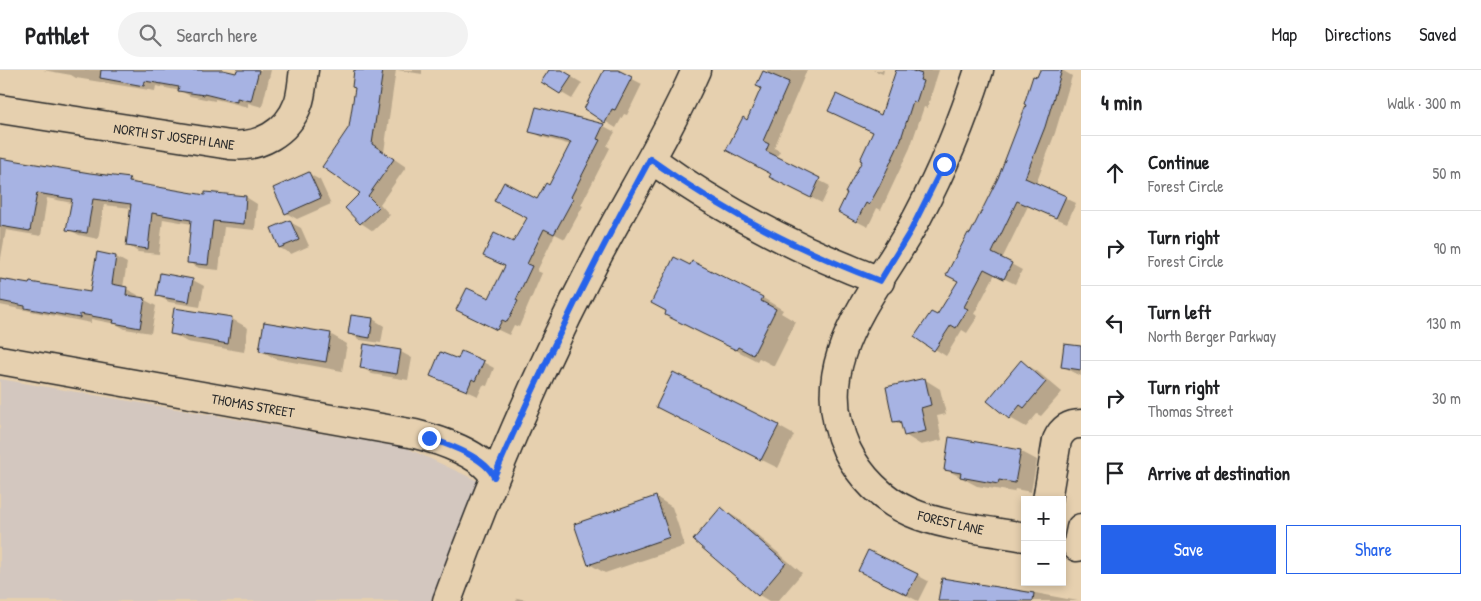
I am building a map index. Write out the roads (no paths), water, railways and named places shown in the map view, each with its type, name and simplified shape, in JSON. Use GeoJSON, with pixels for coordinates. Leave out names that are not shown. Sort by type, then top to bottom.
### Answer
{"type":"FeatureCollection","features":[{"type":"Feature","properties":{"kind":"street","name":"NORTH ST JOSEPH LANE"},"geometry":{"type":"LineString","coordinates":[[0,109],[230,145],[251,144],[271,137],[290,119],[298,104],[304,70]]}},
{"type":"Feature","properties":{"kind":"street"},"geometry":{"type":"LineString","coordinates":[[447,601],[494,477],[557,337],[596,259],[673,118],[696,70]]}},
{"type":"Feature","properties":{"kind":"street","name":"FOREST LANE"},"geometry":{"type":"LineString","coordinates":[[979,70],[961,123],[931,190],[911,230],[845,340],[840,352],[835,379],[835,407],[844,442],[854,462],[877,491],[900,507],[912,513],[942,522],[1021,536]]}},
{"type":"Feature","properties":{"kind":"street"},"geometry":{"type":"LineString","coordinates":[[650,159],[704,196],[750,223],[817,256],[880,281]]}},
{"type":"Feature","properties":{"kind":"street","name":"THOMAS STREET"},"geometry":{"type":"LineString","coordinates":[[0,360],[416,434],[467,454],[490,470],[494,477]]}},
{"type":"Feature","properties":{"kind":"street"},"geometry":{"type":"LineString","coordinates":[[1048,496],[1057,440],[1060,433],[1066,427],[1073,424],[1081,424]]}}]}
